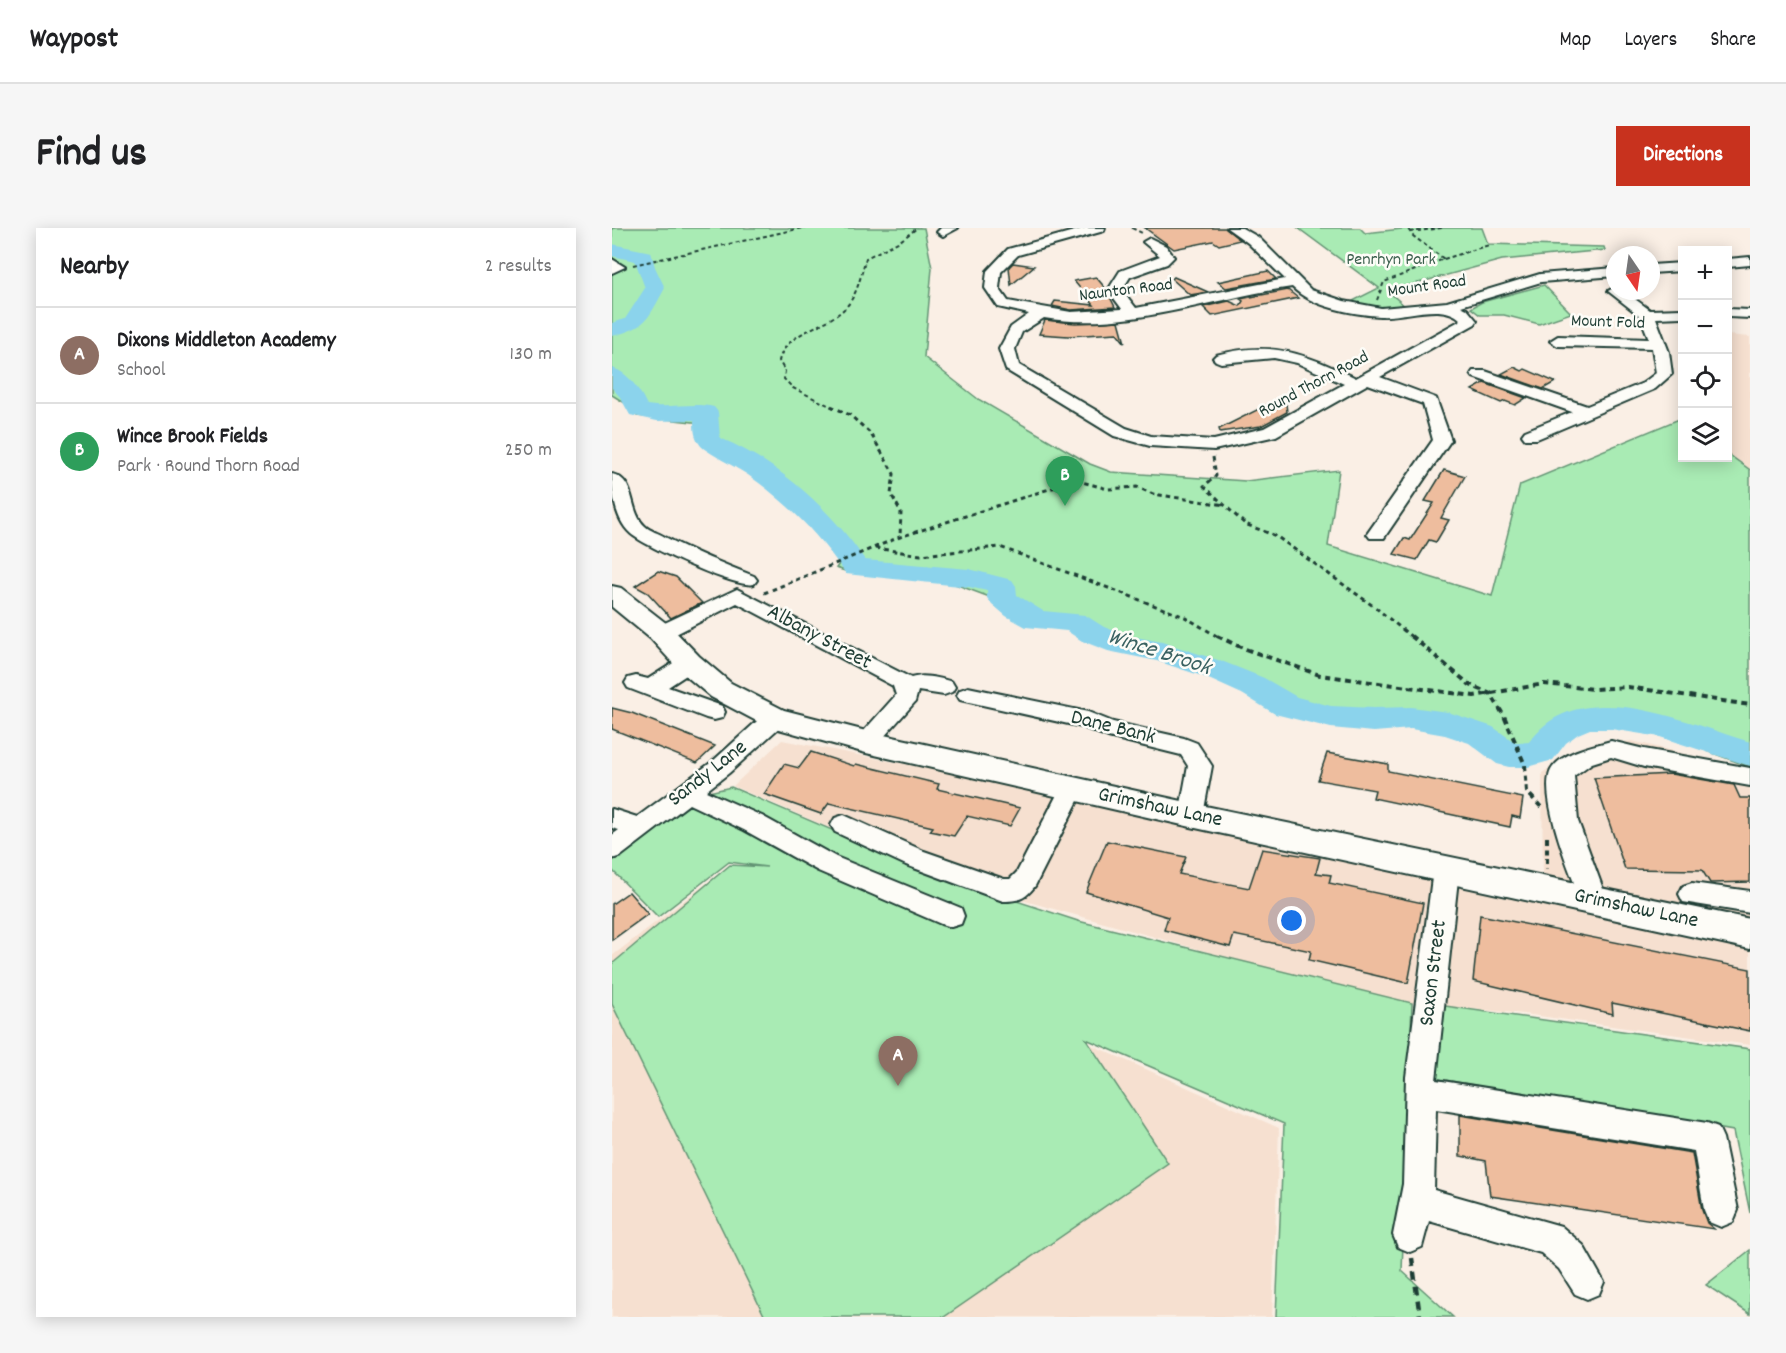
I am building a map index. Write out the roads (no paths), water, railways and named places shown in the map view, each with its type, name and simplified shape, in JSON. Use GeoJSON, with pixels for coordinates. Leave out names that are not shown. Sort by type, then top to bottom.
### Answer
{"type":"FeatureCollection","features":[{"type":"Feature","properties":{"kind":"main road","name":"Grimshaw Lane"},"geometry":{"type":"LineString","coordinates":[[614,599],[661,633],[689,663],[721,690],[775,718],[866,742],[1072,789],[1750,934]]}},
{"type":"Feature","properties":{"kind":"street"},"geometry":{"type":"LineString","coordinates":[[1058,228],[1071,235]]}},
{"type":"Feature","properties":{"kind":"street","name":"Naunton Road"},"geometry":{"type":"LineString","coordinates":[[1099,228],[1013,252],[994,271],[992,288],[1004,304],[1041,313],[1081,317],[1131,311],[1258,286],[1295,282]]}},
{"type":"Feature","properties":{"kind":"street","name":"Mount Road"},"geometry":{"type":"LineString","coordinates":[[1233,228],[1253,240],[1306,293],[1341,305],[1373,311],[1448,306],[1540,278],[1606,273]]}},
{"type":"Feature","properties":{"kind":"street"},"geometry":{"type":"LineString","coordinates":[[1131,311],[1115,290],[1125,274],[1167,257],[1161,249],[1150,242]]}},
{"type":"Feature","properties":{"kind":"street"},"geometry":{"type":"LineString","coordinates":[[1732,263],[1750,261]]}},
{"type":"Feature","properties":{"kind":"street"},"geometry":{"type":"LineString","coordinates":[[612,263],[618,267],[612,269]]}},
{"type":"Feature","properties":{"kind":"street"},"geometry":{"type":"LineString","coordinates":[[1660,268],[1678,267]]}},
{"type":"Feature","properties":{"kind":"street"},"geometry":{"type":"LineString","coordinates":[[1591,274],[1606,285]]}},
{"type":"Feature","properties":{"kind":"street"},"geometry":{"type":"LineString","coordinates":[[1531,435],[1649,386],[1664,374],[1658,344],[1647,314],[1628,300]]}},
{"type":"Feature","properties":{"kind":"street","name":"Round Thorn Road"},"geometry":{"type":"LineString","coordinates":[[1041,313],[1016,330],[1007,349],[1012,367],[1120,432],[1150,441],[1211,444],[1270,432],[1470,321],[1462,312],[1448,306]]}},
{"type":"Feature","properties":{"kind":"street"},"geometry":{"type":"LineString","coordinates":[[1647,314],[1678,313]]}},
{"type":"Feature","properties":{"kind":"street"},"geometry":{"type":"LineString","coordinates":[[1732,313],[1750,314]]}},
{"type":"Feature","properties":{"kind":"street","name":"Mount Fold"},"geometry":{"type":"LineString","coordinates":[[1558,341],[1658,344]]}},
{"type":"Feature","properties":{"kind":"street"},"geometry":{"type":"LineString","coordinates":[[1221,358],[1274,353],[1302,359],[1363,382],[1430,401],[1442,440],[1377,534]]}},
{"type":"Feature","properties":{"kind":"street"},"geometry":{"type":"LineString","coordinates":[[1479,374],[1586,411]]}},
{"type":"Feature","properties":{"kind":"street","name":"Albany Street"},"geometry":{"type":"LineString","coordinates":[[612,479],[620,487],[618,504],[638,530],[693,559],[744,592],[904,684]]}},
{"type":"Feature","properties":{"kind":"street"},"geometry":{"type":"LineString","coordinates":[[661,633],[744,592]]}},
{"type":"Feature","properties":{"kind":"street"},"geometry":{"type":"LineString","coordinates":[[689,663],[643,685],[714,712]]}},
{"type":"Feature","properties":{"kind":"street"},"geometry":{"type":"LineString","coordinates":[[866,742],[907,697],[904,684],[921,683],[944,687]]}},
{"type":"Feature","properties":{"kind":"street","name":"Dane Bank"},"geometry":{"type":"LineString","coordinates":[[968,695],[995,696],[1088,720],[1108,729],[1189,749],[1200,766],[1191,815]]}},
{"type":"Feature","properties":{"kind":"street","name":"Sandy Lane"},"geometry":{"type":"LineString","coordinates":[[612,849],[721,767],[775,718]]}},
{"type":"Feature","properties":{"kind":"street"},"geometry":{"type":"LineString","coordinates":[[1594,900],[1569,831],[1560,789],[1562,771],[1584,757],[1611,749],[1644,758],[1750,777]]}},
{"type":"Feature","properties":{"kind":"street"},"geometry":{"type":"LineString","coordinates":[[844,825],[915,858],[1003,890],[1017,890],[1026,879],[1072,789]]}},
{"type":"Feature","properties":{"kind":"street"},"geometry":{"type":"LineString","coordinates":[[686,792],[753,823],[862,880],[951,916]]}},
{"type":"Feature","properties":{"kind":"street"},"geometry":{"type":"LineString","coordinates":[[612,818],[640,828]]}},
{"type":"Feature","properties":{"kind":"street","name":"Saxon Street"},"geometry":{"type":"LineString","coordinates":[[1410,1235],[1419,1184],[1421,1084],[1446,870]]}},
{"type":"Feature","properties":{"kind":"street"},"geometry":{"type":"LineString","coordinates":[[1692,894],[1750,902]]}},
{"type":"Feature","properties":{"kind":"street"},"geometry":{"type":"LineString","coordinates":[[1421,1084],[1707,1138],[1721,1210]]}},
{"type":"Feature","properties":{"kind":"street"},"geometry":{"type":"LineString","coordinates":[[1415,1201],[1549,1238],[1563,1246],[1570,1254],[1587,1282]]}},
{"type":"Feature","properties":{"kind":"waterway","name":"Wince Brook"},"geometry":{"type":"LineString","coordinates":[[612,250],[627,255],[644,256],[645,267],[655,288],[641,313],[632,323],[612,330]]}},
{"type":"Feature","properties":{"kind":"waterway","name":"Wince Brook"},"geometry":{"type":"LineString","coordinates":[[612,375],[631,395],[638,410],[657,414],[706,412],[706,435],[711,443],[747,463],[801,503],[825,526],[856,568],[969,578],[1002,586],[1002,598],[1016,609],[1037,620],[1074,622],[1093,634],[1119,644],[1162,652],[1213,669],[1253,686],[1287,706],[1331,717],[1374,720],[1411,718],[1448,724],[1481,735],[1509,755],[1528,755],[1541,751],[1554,735],[1571,723],[1590,718],[1611,717],[1660,726],[1750,754]]}},
{"type":"Feature","properties":{"kind":"place","name":"Wince Brook Fields"},"geometry":{"type":"Point","coordinates":[1065,506]}},
{"type":"Feature","properties":{"kind":"place","name":"Dixons Middleton Academy"},"geometry":{"type":"Point","coordinates":[898,1086]}},
{"type":"Feature","properties":{"kind":"park label","name":"Penrhyn Park"},"geometry":{"type":"Point","coordinates":[1391,260]}}]}
